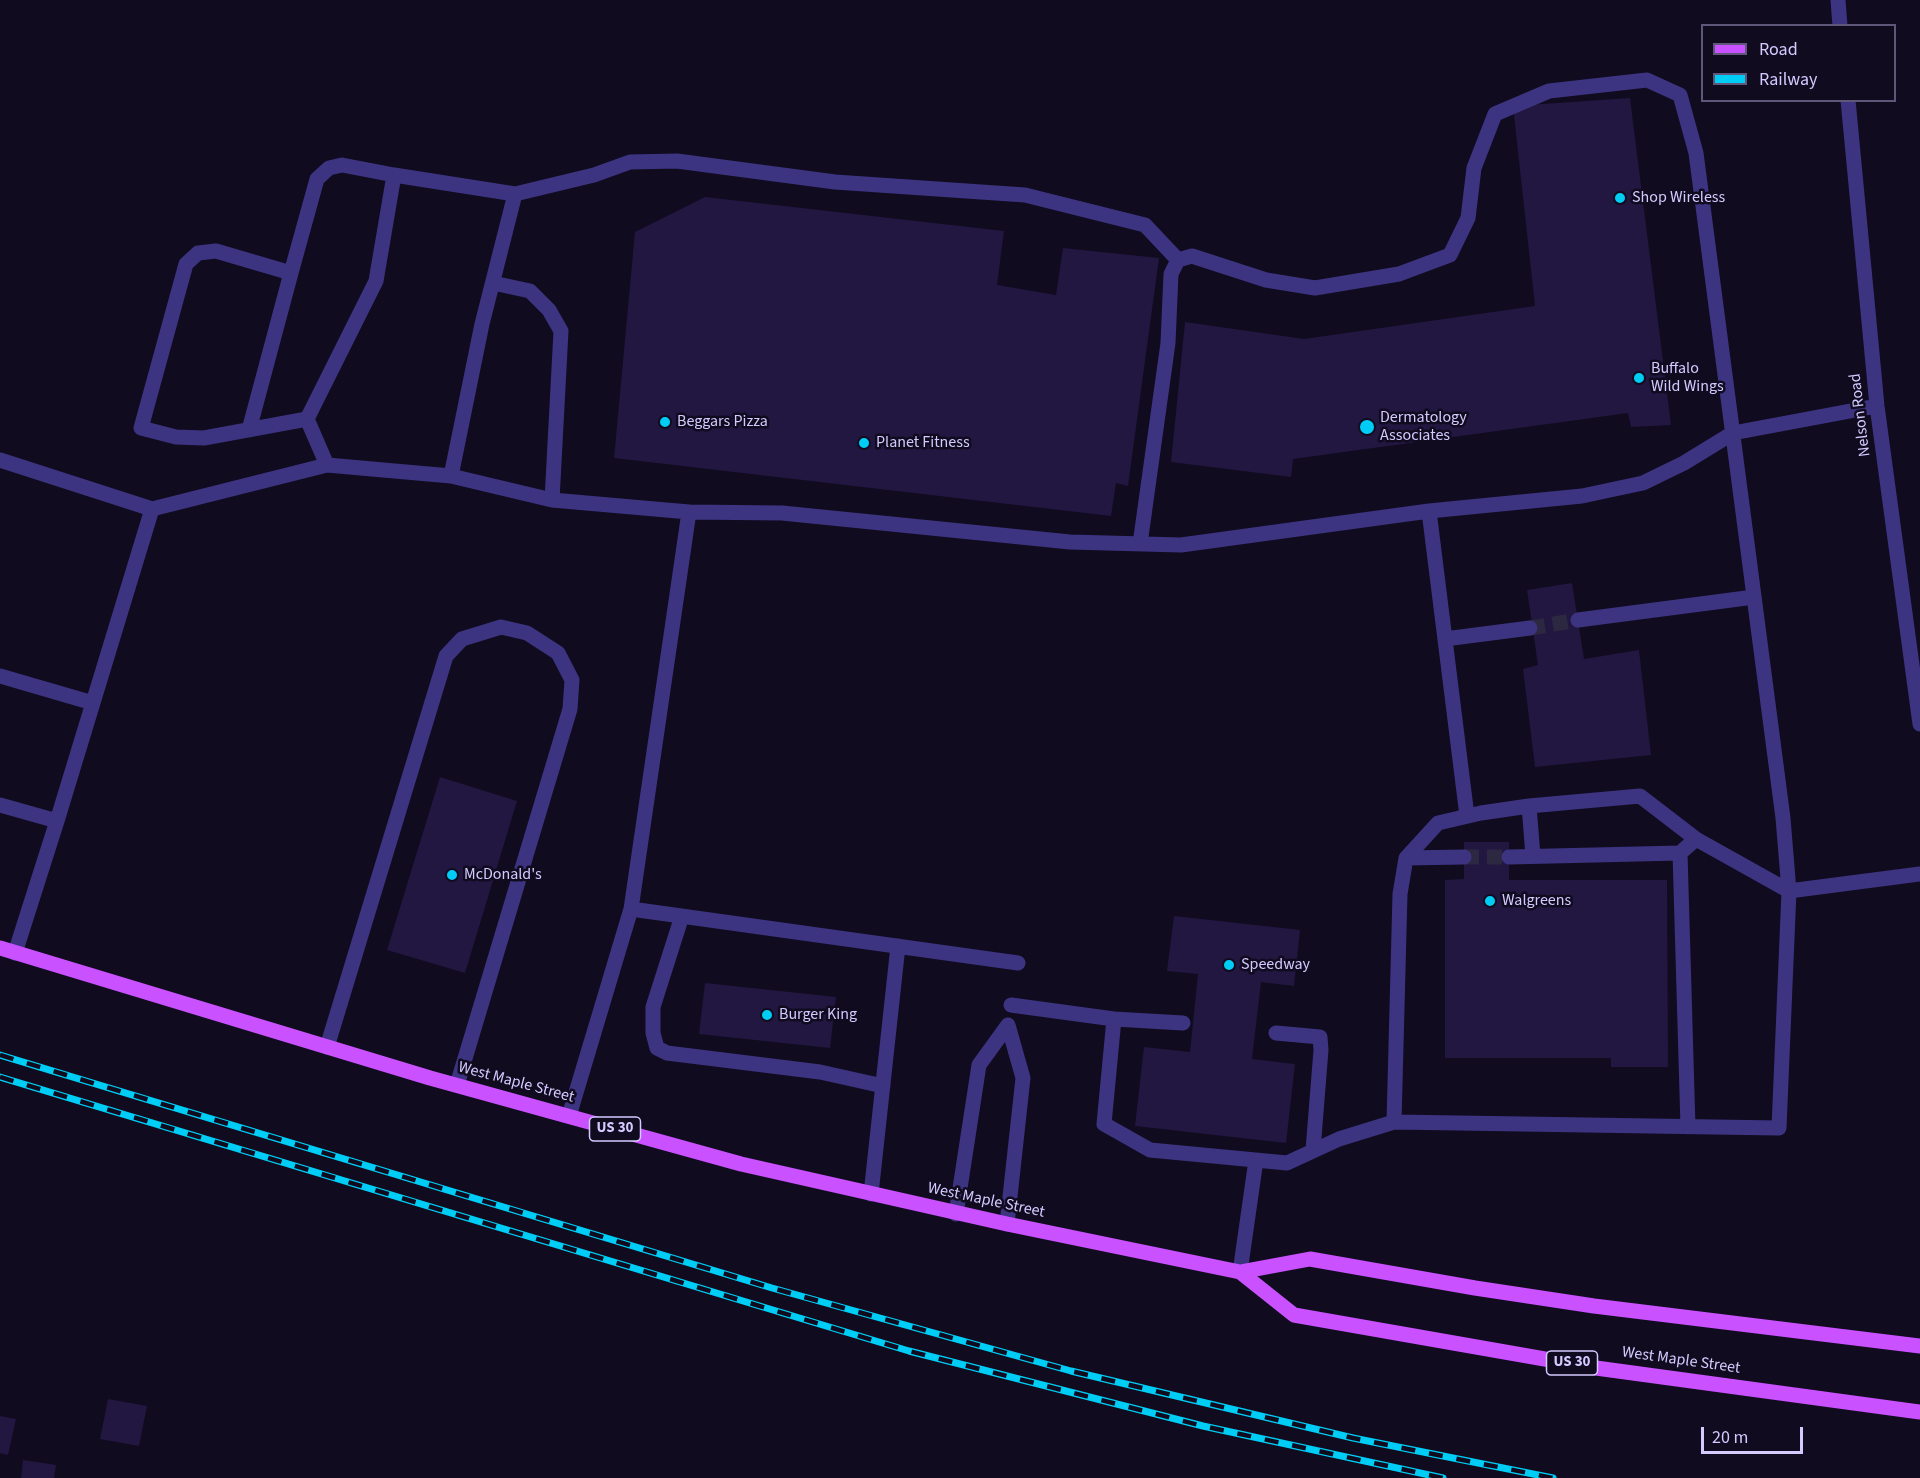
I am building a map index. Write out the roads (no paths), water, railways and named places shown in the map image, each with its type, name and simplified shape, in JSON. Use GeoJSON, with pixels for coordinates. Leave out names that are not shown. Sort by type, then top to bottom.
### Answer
{"type":"FeatureCollection","features":[{"type":"Feature","properties":{"kind":"main road","name":"West Maple Street"},"geometry":{"type":"LineString","coordinates":[[7,951],[457,1085],[741,1164],[956,1214],[1240,1272],[1310,1258],[1475,1288],[1594,1306],[1920,1346]]}},
{"type":"Feature","properties":{"kind":"main road","name":"West Maple Street"},"geometry":{"type":"LineString","coordinates":[[1240,1272],[1294,1315],[1596,1368],[1920,1412]]}},
{"type":"Feature","properties":{"kind":"street"},"geometry":{"type":"LineString","coordinates":[[1838,0],[1840,24]]}},
{"type":"Feature","properties":{"kind":"street"},"geometry":{"type":"LineString","coordinates":[[1114,1019],[1104,1124],[1150,1150],[1287,1163],[1339,1139],[1394,1122],[1779,1128],[1789,891],[1785,838],[1696,153],[1680,95],[1647,81],[1549,91],[1496,114],[1474,168],[1468,218],[1450,255],[1399,274],[1315,288],[1266,280],[1192,256],[1178,260],[1171,274],[1168,343],[1140,544]]}},
{"type":"Feature","properties":{"kind":"street","name":"Nelson Road"},"geometry":{"type":"LineString","coordinates":[[1848,102],[1877,406],[1920,724]]}},
{"type":"Feature","properties":{"kind":"street"},"geometry":{"type":"LineString","coordinates":[[249,430],[317,179],[329,168],[342,165],[515,194],[594,175],[630,162],[677,161],[835,182],[1025,195],[1145,225],[1178,260]]}},
{"type":"Feature","properties":{"kind":"street"},"geometry":{"type":"LineString","coordinates":[[307,419],[376,281],[394,175]]}},
{"type":"Feature","properties":{"kind":"street"},"geometry":{"type":"LineString","coordinates":[[451,476],[482,324],[515,194]]}},
{"type":"Feature","properties":{"kind":"street"},"geometry":{"type":"LineString","coordinates":[[291,273],[216,251],[198,253],[186,264],[141,428],[176,437],[204,438],[307,419]]}},
{"type":"Feature","properties":{"kind":"street"},"geometry":{"type":"LineString","coordinates":[[493,283],[530,291],[549,310],[561,331],[552,500]]}},
{"type":"Feature","properties":{"kind":"street"},"geometry":{"type":"LineString","coordinates":[[0,460],[152,509],[327,465],[451,476],[552,500],[689,512],[782,513],[1070,542],[1182,545],[1429,511],[1582,496],[1643,483],[1684,463],[1733,433],[1877,406]]}},
{"type":"Feature","properties":{"kind":"street"},"geometry":{"type":"LineString","coordinates":[[307,419],[327,465]]}},
{"type":"Feature","properties":{"kind":"street"},"geometry":{"type":"LineString","coordinates":[[7,951],[57,822],[152,509]]}},
{"type":"Feature","properties":{"kind":"street"},"geometry":{"type":"LineString","coordinates":[[1429,511],[1467,816]]}},
{"type":"Feature","properties":{"kind":"street"},"geometry":{"type":"LineString","coordinates":[[569,1116],[631,909],[689,512]]}},
{"type":"Feature","properties":{"kind":"street"},"geometry":{"type":"LineString","coordinates":[[1578,620],[1754,597]]}},
{"type":"Feature","properties":{"kind":"street"},"geometry":{"type":"LineString","coordinates":[[327,1047],[446,656],[462,639],[501,627],[527,633],[558,653],[572,680],[570,709],[457,1085]]}},
{"type":"Feature","properties":{"kind":"street"},"geometry":{"type":"LineString","coordinates":[[1445,639],[1530,627]]}},
{"type":"Feature","properties":{"kind":"street"},"geometry":{"type":"LineString","coordinates":[[0,676],[93,703]]}},
{"type":"Feature","properties":{"kind":"street"},"geometry":{"type":"LineString","coordinates":[[1394,1122],[1400,894],[1406,858],[1438,823],[1528,806],[1640,796],[1696,839],[1789,891],[1920,874]]}},
{"type":"Feature","properties":{"kind":"street"},"geometry":{"type":"LineString","coordinates":[[0,805],[57,822]]}},
{"type":"Feature","properties":{"kind":"street"},"geometry":{"type":"LineString","coordinates":[[1528,806],[1533,856]]}},
{"type":"Feature","properties":{"kind":"street"},"geometry":{"type":"LineString","coordinates":[[1509,857],[1680,853],[1696,839]]}},
{"type":"Feature","properties":{"kind":"street"},"geometry":{"type":"LineString","coordinates":[[1680,853],[1688,1127]]}},
{"type":"Feature","properties":{"kind":"street"},"geometry":{"type":"LineString","coordinates":[[1406,858],[1464,857]]}},
{"type":"Feature","properties":{"kind":"street"},"geometry":{"type":"LineString","coordinates":[[631,909],[1018,963]]}},
{"type":"Feature","properties":{"kind":"street"},"geometry":{"type":"LineString","coordinates":[[682,916],[653,1007],[653,1033],[657,1048],[667,1053],[820,1072],[883,1086]]}},
{"type":"Feature","properties":{"kind":"street"},"geometry":{"type":"LineString","coordinates":[[871,1194],[898,946]]}},
{"type":"Feature","properties":{"kind":"street"},"geometry":{"type":"LineString","coordinates":[[1011,1005],[1114,1019],[1183,1023]]}},
{"type":"Feature","properties":{"kind":"street"},"geometry":{"type":"LineString","coordinates":[[956,1214],[979,1065],[1008,1025],[1023,1078],[1006,1224]]}},
{"type":"Feature","properties":{"kind":"street"},"geometry":{"type":"LineString","coordinates":[[1276,1032],[1320,1037],[1321,1050],[1313,1150]]}},
{"type":"Feature","properties":{"kind":"street"},"geometry":{"type":"LineString","coordinates":[[1240,1272],[1256,1160]]}},
{"type":"Feature","properties":{"kind":"tunnel"},"geometry":{"type":"LineString","coordinates":[[1530,628],[1578,620]]}},
{"type":"Feature","properties":{"kind":"tunnel"},"geometry":{"type":"LineString","coordinates":[[1464,857],[1509,857]]}},
{"type":"Feature","properties":{"kind":"railway"},"geometry":{"type":"LineString","coordinates":[[0,1055],[772,1288],[1071,1371],[1353,1438],[1553,1478]]}},
{"type":"Feature","properties":{"kind":"railway"},"geometry":{"type":"LineString","coordinates":[[0,1077],[909,1351],[1203,1426],[1443,1478]]}},
{"type":"Feature","properties":{"kind":"place","name":"Shop Wireless"},"geometry":{"type":"Point","coordinates":[1620,198]}},
{"type":"Feature","properties":{"kind":"place","name":"Buffalo Wild Wings"},"geometry":{"type":"Point","coordinates":[1639,378]}},
{"type":"Feature","properties":{"kind":"place","name":"Beggars Pizza"},"geometry":{"type":"Point","coordinates":[665,422]}},
{"type":"Feature","properties":{"kind":"place","name":"Dermatology Associates"},"geometry":{"type":"Point","coordinates":[1367,427]}},
{"type":"Feature","properties":{"kind":"place","name":"Planet Fitness"},"geometry":{"type":"Point","coordinates":[864,443]}},
{"type":"Feature","properties":{"kind":"place","name":"McDonald's"},"geometry":{"type":"Point","coordinates":[452,875]}},
{"type":"Feature","properties":{"kind":"place","name":"Walgreens"},"geometry":{"type":"Point","coordinates":[1490,901]}},
{"type":"Feature","properties":{"kind":"place","name":"Speedway"},"geometry":{"type":"Point","coordinates":[1229,965]}},
{"type":"Feature","properties":{"kind":"place","name":"Burger King"},"geometry":{"type":"Point","coordinates":[767,1015]}}]}
